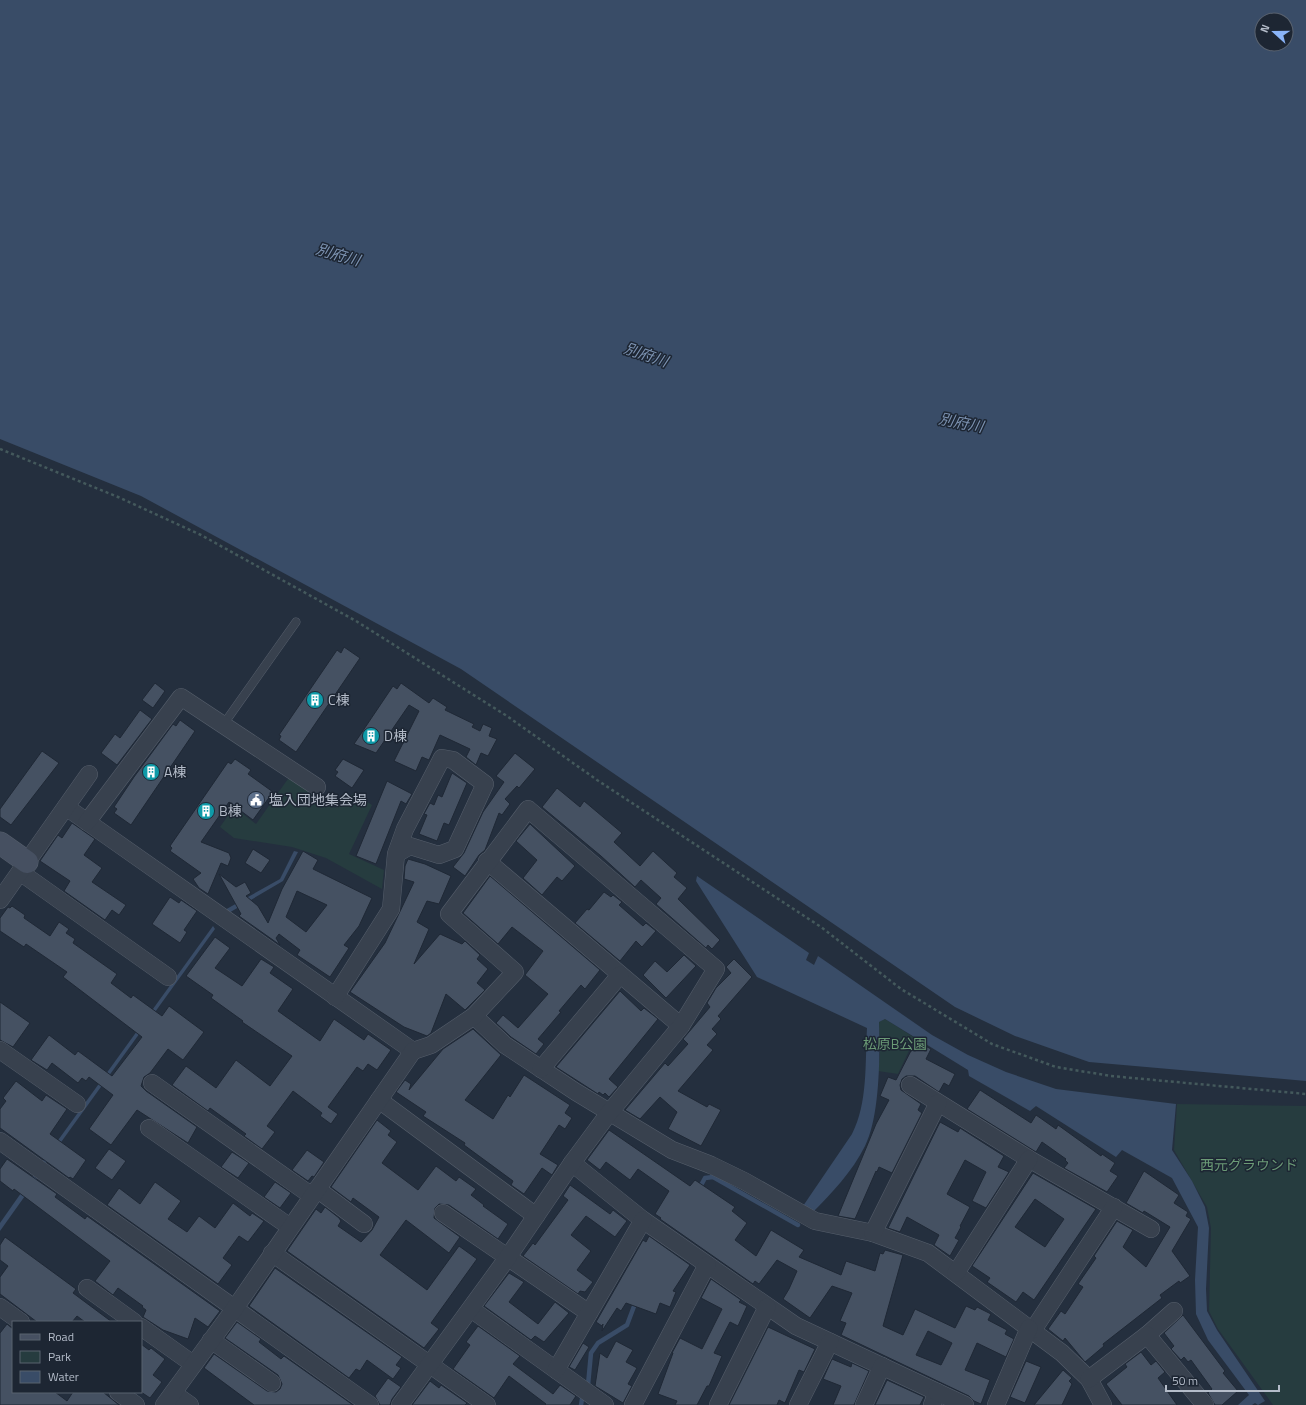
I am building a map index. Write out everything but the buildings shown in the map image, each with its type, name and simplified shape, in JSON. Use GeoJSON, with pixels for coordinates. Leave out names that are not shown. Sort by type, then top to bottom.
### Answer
{"type":"FeatureCollection","features":[{"type":"Feature","properties":{"kind":"street"},"geometry":{"type":"LineString","coordinates":[[87,822],[181,697],[317,787]]}},
{"type":"Feature","properties":{"kind":"street"},"geometry":{"type":"LineString","coordinates":[[335,997],[391,909],[396,854],[405,829],[442,758],[453,760],[485,784],[455,849],[439,856],[410,846],[396,854]]}},
{"type":"Feature","properties":{"kind":"street"},"geometry":{"type":"LineString","coordinates":[[1,896],[24,867],[89,774]]}},
{"type":"Feature","properties":{"kind":"street"},"geometry":{"type":"LineString","coordinates":[[66,807],[413,1051]]}},
{"type":"Feature","properties":{"kind":"street"},"geometry":{"type":"LineString","coordinates":[[190,1405],[169,1399],[235,1308],[413,1051],[431,1045],[474,1016],[515,972],[449,914],[487,861],[528,809],[716,969],[681,1026],[609,1113],[508,1257],[400,1405]]}},
{"type":"Feature","properties":{"kind":"street"},"geometry":{"type":"LineString","coordinates":[[0,843],[24,867],[168,977]]}},
{"type":"Feature","properties":{"kind":"street"},"geometry":{"type":"LineString","coordinates":[[487,861],[681,1026]]}},
{"type":"Feature","properties":{"kind":"street"},"geometry":{"type":"LineString","coordinates":[[541,1069],[620,975]]}},
{"type":"Feature","properties":{"kind":"street"},"geometry":{"type":"LineString","coordinates":[[474,1016],[505,1045],[609,1113],[672,1150],[711,1165],[744,1181],[815,1221],[874,1234],[928,1253],[1062,1353],[1089,1379],[1100,1404]]}},
{"type":"Feature","properties":{"kind":"street"},"geometry":{"type":"LineString","coordinates":[[0,1050],[77,1104]]}},
{"type":"Feature","properties":{"kind":"street"},"geometry":{"type":"LineString","coordinates":[[152,1083],[364,1224]]}},
{"type":"Feature","properties":{"kind":"street"},"geometry":{"type":"LineString","coordinates":[[910,1085],[1029,1159],[1151,1229]]}},
{"type":"Feature","properties":{"kind":"street"},"geometry":{"type":"LineString","coordinates":[[379,1100],[536,1216]]}},
{"type":"Feature","properties":{"kind":"street"},"geometry":{"type":"LineString","coordinates":[[874,1234],[938,1103]]}},
{"type":"Feature","properties":{"kind":"street"},"geometry":{"type":"LineString","coordinates":[[149,1128],[290,1227]]}},
{"type":"Feature","properties":{"kind":"street"},"geometry":{"type":"LineString","coordinates":[[0,1141],[184,1274],[235,1308],[370,1405]]}},
{"type":"Feature","properties":{"kind":"street"},"geometry":{"type":"LineString","coordinates":[[956,1273],[1029,1159]]}},
{"type":"Feature","properties":{"kind":"street"},"geometry":{"type":"LineString","coordinates":[[572,1164],[643,1220],[796,1326],[882,1366],[934,1399],[965,1405]]}},
{"type":"Feature","properties":{"kind":"street"},"geometry":{"type":"LineString","coordinates":[[996,1405],[1031,1329],[1114,1207]]}},
{"type":"Feature","properties":{"kind":"street"},"geometry":{"type":"LineString","coordinates":[[443,1213],[589,1313]]}},
{"type":"Feature","properties":{"kind":"street"},"geometry":{"type":"LineString","coordinates":[[556,1370],[643,1220]]}},
{"type":"Feature","properties":{"kind":"street"},"geometry":{"type":"LineString","coordinates":[[272,1253],[487,1405]]}},
{"type":"Feature","properties":{"kind":"street"},"geometry":{"type":"LineString","coordinates":[[633,1405],[707,1265]]}},
{"type":"Feature","properties":{"kind":"street"},"geometry":{"type":"LineString","coordinates":[[87,1288],[133,1321]]}},
{"type":"Feature","properties":{"kind":"street"},"geometry":{"type":"LineString","coordinates":[[718,1405],[767,1306]]}},
{"type":"Feature","properties":{"kind":"street"},"geometry":{"type":"LineString","coordinates":[[0,1307],[20,1321]]}},
{"type":"Feature","properties":{"kind":"street"},"geometry":{"type":"LineString","coordinates":[[470,1309],[605,1405]]}},
{"type":"Feature","properties":{"kind":"street"},"geometry":{"type":"LineString","coordinates":[[1089,1379],[1147,1335],[1174,1311]]}},
{"type":"Feature","properties":{"kind":"street"},"geometry":{"type":"LineString","coordinates":[[142,1328],[193,1364]]}},
{"type":"Feature","properties":{"kind":"street"},"geometry":{"type":"LineString","coordinates":[[1147,1335],[1205,1405]]}},
{"type":"Feature","properties":{"kind":"street"},"geometry":{"type":"LineString","coordinates":[[211,1340],[272,1383]]}},
{"type":"Feature","properties":{"kind":"street"},"geometry":{"type":"LineString","coordinates":[[798,1405],[830,1342]]}},
{"type":"Feature","properties":{"kind":"street"},"geometry":{"type":"LineString","coordinates":[[864,1405],[882,1366]]}},
{"type":"Feature","properties":{"kind":"street"},"geometry":{"type":"LineString","coordinates":[[119,1393],[136,1405]]}},
{"type":"Feature","properties":{"kind":"lane"},"geometry":{"type":"LineString","coordinates":[[223,724],[296,622]]}},
{"type":"Feature","properties":{"kind":"path"},"geometry":{"type":"LineString","coordinates":[[0,449],[118,497],[201,535],[356,620],[507,716],[597,780],[821,927],[901,989],[992,1044],[1056,1067],[1111,1076],[1306,1094]]}},
{"type":"Feature","properties":{"kind":"green space"},"geometry":{"type":"Polygon","coordinates":[[[290,776],[335,808],[354,793],[372,805],[349,854],[384,870],[382,889],[326,858],[292,847],[234,838],[220,827],[234,807],[256,824],[290,776]]]}},
{"type":"Feature","properties":{"kind":"green space","name":"松原B公園"},"geometry":{"type":"Polygon","coordinates":[[[885,1019],[915,1038],[898,1074],[878,1071],[880,1054],[879,1022],[885,1019]]]}},
{"type":"Feature","properties":{"kind":"green space","name":"西元グラウンド"},"geometry":{"type":"Polygon","coordinates":[[[1177,1104],[1306,1106],[1306,1405],[1273,1405],[1218,1329],[1209,1311],[1211,1228],[1207,1207],[1174,1150],[1177,1104]]]}},
{"type":"Feature","properties":{"kind":"water","name":"別府川"},"geometry":{"type":"Polygon","coordinates":[[[0,0],[1306,0],[1306,1081],[1089,1062],[1015,1036],[955,1007],[461,669],[141,496],[0,439],[0,0]]]}},
{"type":"Feature","properties":{"kind":"water"},"geometry":{"type":"Polygon","coordinates":[[[294,851],[298,852],[283,881],[227,914],[223,911],[280,879],[294,851]]]}},
{"type":"Feature","properties":{"kind":"water"},"geometry":{"type":"Polygon","coordinates":[[[697,876],[809,953],[806,960],[814,965],[818,956],[932,1035],[968,1055],[1006,1072],[1056,1089],[1176,1104],[1172,1150],[1192,1181],[1205,1207],[1209,1228],[1206,1289],[1207,1311],[1217,1330],[1265,1401],[1258,1405],[1255,1403],[1252,1405],[1238,1405],[1249,1395],[1208,1340],[1196,1314],[1195,1280],[1198,1227],[1172,1178],[1122,1150],[1116,1157],[1036,1106],[1030,1111],[969,1076],[968,1070],[885,1019],[879,1022],[878,1086],[874,1119],[865,1146],[848,1173],[812,1213],[801,1209],[852,1134],[857,1122],[861,1109],[865,1082],[867,1028],[757,977],[696,881],[697,876]]]}},
{"type":"Feature","properties":{"kind":"water"},"geometry":{"type":"Polygon","coordinates":[[[213,926],[215,929],[46,1163],[43,1161],[213,926]]]}},
{"type":"Feature","properties":{"kind":"water"},"geometry":{"type":"Polygon","coordinates":[[[33,1176],[37,1179],[0,1231],[0,1223],[33,1176]]]}},
{"type":"Feature","properties":{"kind":"waterway"},"geometry":{"type":"LineString","coordinates":[[699,1189],[705,1178],[713,1177],[798,1225]]}},
{"type":"Feature","properties":{"kind":"waterway"},"geometry":{"type":"LineString","coordinates":[[588,1385],[591,1353],[598,1343],[627,1325],[636,1301]]}},
{"type":"Feature","properties":{"kind":"waterway"},"geometry":{"type":"LineString","coordinates":[[581,1405],[582,1399]]}},
{"type":"Feature","properties":{"kind":"place","name":"C棟"},"geometry":{"type":"Point","coordinates":[315,700]}},
{"type":"Feature","properties":{"kind":"place","name":"D棟"},"geometry":{"type":"Point","coordinates":[371,736]}},
{"type":"Feature","properties":{"kind":"place","name":"A棟"},"geometry":{"type":"Point","coordinates":[151,772]}},
{"type":"Feature","properties":{"kind":"place","name":"塩入団地集会場"},"geometry":{"type":"Point","coordinates":[256,800]}},
{"type":"Feature","properties":{"kind":"place","name":"B棟"},"geometry":{"type":"Point","coordinates":[206,811]}}]}
